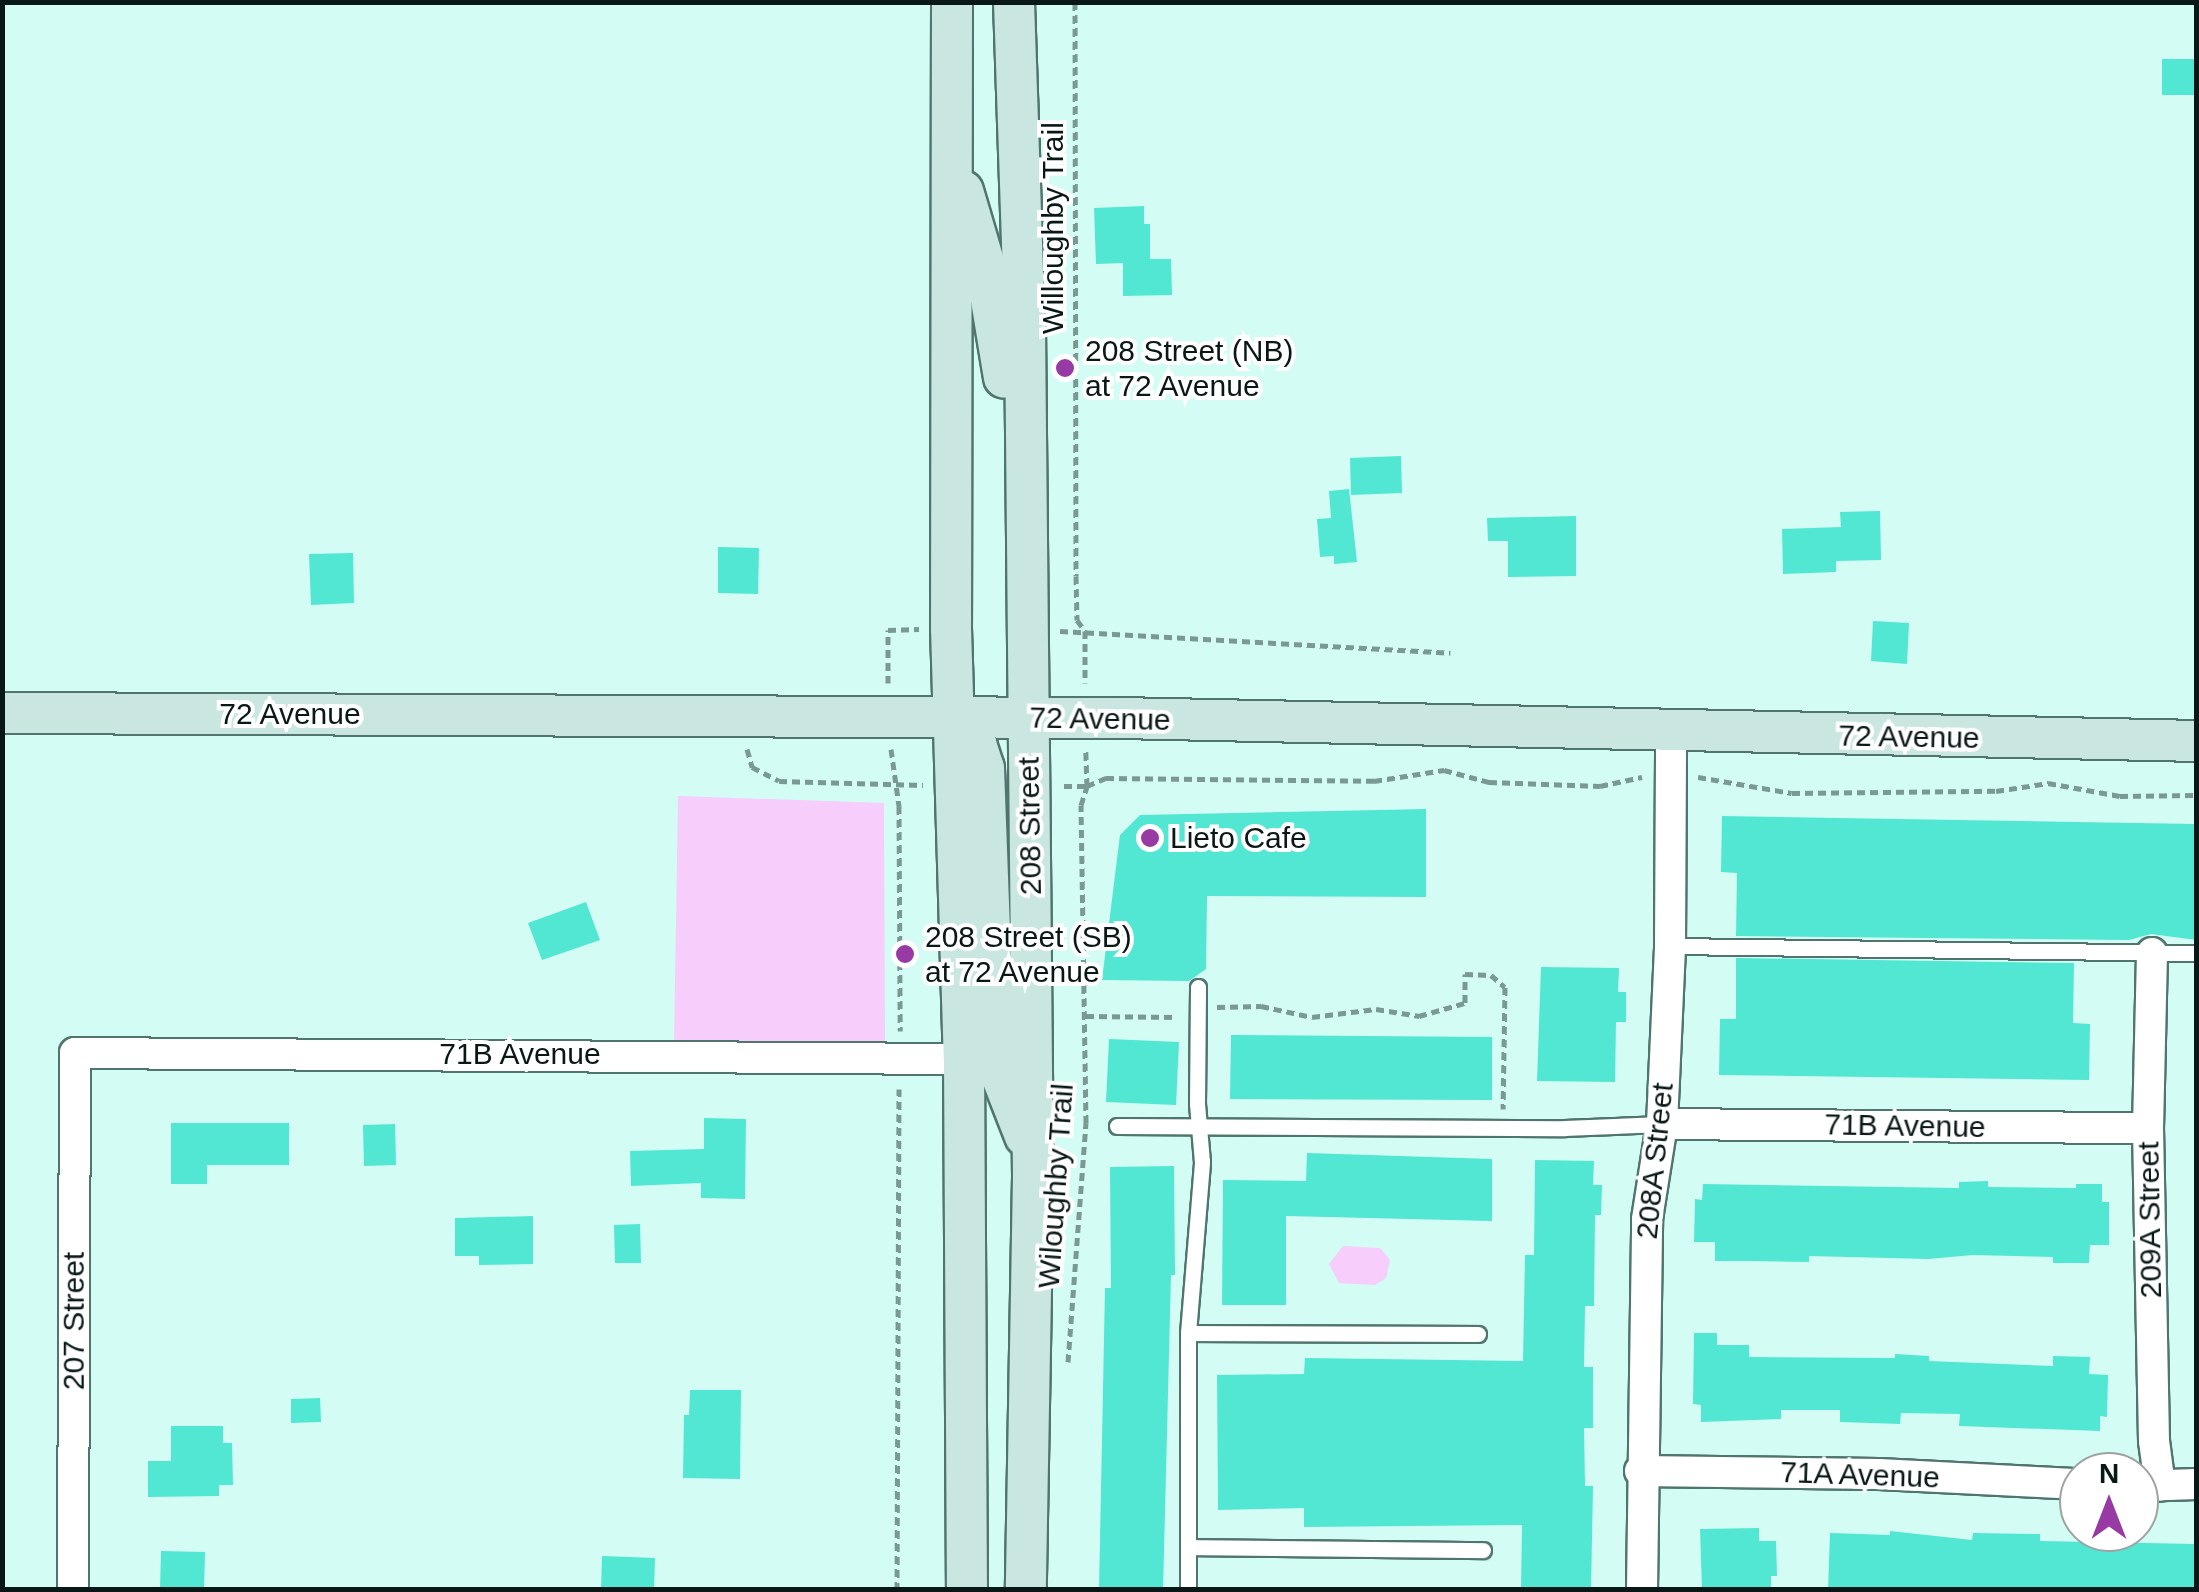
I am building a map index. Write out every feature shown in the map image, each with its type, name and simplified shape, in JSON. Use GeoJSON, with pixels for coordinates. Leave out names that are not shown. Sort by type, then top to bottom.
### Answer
{"type":"FeatureCollection","features":[{"type":"Feature","properties":{"kind":"main road"},"geometry":{"type":"LineString","coordinates":[[952,2],[952,717],[964,1060],[967,1590]]}},
{"type":"Feature","properties":{"kind":"main road","name":"208 Street"},"geometry":{"type":"LineString","coordinates":[[1014,2],[1025,327],[1034,1176],[1026,1590]]}},
{"type":"Feature","properties":{"kind":"main road"},"geometry":{"type":"LineString","coordinates":[[951,148],[986,268],[1004,375],[1003,630],[1028,718]]}},
{"type":"Feature","properties":{"kind":"main road","name":"72 Avenue"},"geometry":{"type":"LineString","coordinates":[[2,713],[952,717],[2196,741]]}},
{"type":"Feature","properties":{"kind":"main road"},"geometry":{"type":"LineString","coordinates":[[952,717],[976,744],[984,768],[994,1042],[1002,1080],[1024,1128],[1034,1176]]}},
{"type":"Feature","properties":{"kind":"street","name":"208A Street"},"geometry":{"type":"LineString","coordinates":[[1642,1590],[1640,1471],[1646,1219],[1662,1124],[1670,946],[1671,732]]}},
{"type":"Feature","properties":{"kind":"street","name":"209A Street"},"geometry":{"type":"LineString","coordinates":[[2152,953],[2148,1128],[2153,1452]]}},
{"type":"Feature","properties":{"kind":"street","name":"71B Avenue"},"geometry":{"type":"LineString","coordinates":[[76,1053],[964,1060]]}},
{"type":"Feature","properties":{"kind":"street","name":"207 Street"},"geometry":{"type":"LineString","coordinates":[[73,1590],[76,1053]]}},
{"type":"Feature","properties":{"kind":"street","name":"71B Avenue"},"geometry":{"type":"LineString","coordinates":[[1662,1124],[2148,1128]]}},
{"type":"Feature","properties":{"kind":"street","name":"71A Avenue"},"geometry":{"type":"LineString","coordinates":[[1640,1471],[1879,1474],[2059,1483]]}},
{"type":"Feature","properties":{"kind":"street"},"geometry":{"type":"LineString","coordinates":[[2159,1486],[2196,1484]]}},
{"type":"Feature","properties":{"kind":"lane"},"geometry":{"type":"LineString","coordinates":[[1670,946],[2196,953]]}},
{"type":"Feature","properties":{"kind":"lane"},"geometry":{"type":"LineString","coordinates":[[1188,1590],[1188,1333],[1202,1162],[1198,988]]}},
{"type":"Feature","properties":{"kind":"lane"},"geometry":{"type":"LineString","coordinates":[[1117,1126],[1564,1128],[1662,1124]]}},
{"type":"Feature","properties":{"kind":"lane"},"geometry":{"type":"LineString","coordinates":[[1188,1333],[1478,1334]]}},
{"type":"Feature","properties":{"kind":"lane"},"geometry":{"type":"LineString","coordinates":[[1188,1547],[1483,1550]]}},
{"type":"Feature","properties":{"kind":"path","name":"Willoughby Trail"},"geometry":{"type":"LineString","coordinates":[[1075,2],[1078,620],[1085,631],[1096,636],[1450,653]]}},
{"type":"Feature","properties":{"kind":"path"},"geometry":{"type":"LineString","coordinates":[[736,716],[752,767],[780,781],[874,782],[893,786],[898,795],[900,1038]]}},
{"type":"Feature","properties":{"kind":"path","name":"Wiloughby Trail"},"geometry":{"type":"LineString","coordinates":[[1067,1372],[1085,1137],[1082,805],[1087,786]]}},
{"type":"Feature","properties":{"kind":"path"},"geometry":{"type":"LineString","coordinates":[[1086,1016],[1182,1017],[1250,1006],[1312,1017],[1376,1009],[1419,1016],[1466,1003],[1466,974],[1490,974],[1505,988],[1503,1112]]}},
{"type":"Feature","properties":{"kind":"path"},"geometry":{"type":"LineString","coordinates":[[897,1590],[899,1076]]}},
{"type":"Feature","properties":{"kind":"shaded area"},"geometry":{"type":"Polygon","coordinates":[[[678,796],[884,803],[885,1045],[674,1045],[678,796]]]}},
{"type":"Feature","properties":{"kind":"shaded area"},"geometry":{"type":"Polygon","coordinates":[[[1343,1246],[1380,1248],[1390,1260],[1386,1278],[1375,1285],[1339,1283],[1329,1264],[1343,1246]]]}},
{"type":"Feature","properties":{"kind":"building"},"geometry":{"type":"Polygon","coordinates":[[[2162,59],[2196,59],[2196,95],[2162,95],[2162,59]]]}},
{"type":"Feature","properties":{"kind":"building"},"geometry":{"type":"Polygon","coordinates":[[[1144,206],[1144,224],[1150,224],[1150,259],[1171,259],[1172,295],[1123,296],[1123,263],[1096,264],[1094,208],[1144,206]]]}},
{"type":"Feature","properties":{"kind":"building"},"geometry":{"type":"Polygon","coordinates":[[[1401,456],[1402,493],[1351,495],[1350,458],[1401,456]]]}},
{"type":"Feature","properties":{"kind":"building"},"geometry":{"type":"Polygon","coordinates":[[[1349,489],[1357,562],[1334,564],[1334,556],[1320,557],[1317,519],[1331,518],[1329,491],[1349,489]]]}},
{"type":"Feature","properties":{"kind":"building"},"geometry":{"type":"Polygon","coordinates":[[[1880,511],[1881,560],[1836,561],[1836,572],[1783,574],[1782,529],[1841,527],[1840,512],[1880,511]]]}},
{"type":"Feature","properties":{"kind":"building"},"geometry":{"type":"Polygon","coordinates":[[[1576,516],[1576,576],[1508,577],[1508,541],[1488,541],[1487,518],[1576,516]]]}},
{"type":"Feature","properties":{"kind":"building"},"geometry":{"type":"Polygon","coordinates":[[[718,547],[759,548],[758,594],[718,593],[718,547]]]}},
{"type":"Feature","properties":{"kind":"building"},"geometry":{"type":"Polygon","coordinates":[[[353,553],[354,603],[311,605],[309,554],[353,553]]]}},
{"type":"Feature","properties":{"kind":"building"},"geometry":{"type":"Polygon","coordinates":[[[1873,621],[1909,623],[1907,664],[1871,661],[1873,621]]]}},
{"type":"Feature","properties":{"kind":"building"},"geometry":{"type":"Polygon","coordinates":[[[1426,809],[1426,897],[1207,896],[1206,969],[1189,981],[1102,980],[1120,835],[1140,815],[1426,809]]]}},
{"type":"Feature","properties":{"kind":"building"},"geometry":{"type":"Polygon","coordinates":[[[1722,816],[2196,824],[2196,940],[2151,934],[2129,940],[1736,936],[1737,873],[1721,872],[1722,816]]]}},
{"type":"Feature","properties":{"kind":"building"},"geometry":{"type":"Polygon","coordinates":[[[586,902],[600,940],[542,960],[528,923],[586,902]]]}},
{"type":"Feature","properties":{"kind":"building"},"geometry":{"type":"Polygon","coordinates":[[[1736,958],[2074,963],[2073,1023],[2090,1024],[2089,1080],[1719,1075],[1720,1019],[1736,1019],[1736,958]]]}},
{"type":"Feature","properties":{"kind":"building"},"geometry":{"type":"Polygon","coordinates":[[[1541,967],[1619,968],[1618,992],[1626,992],[1626,1022],[1616,1022],[1615,1082],[1537,1081],[1541,967]]]}},
{"type":"Feature","properties":{"kind":"building"},"geometry":{"type":"Polygon","coordinates":[[[1231,1035],[1492,1037],[1492,1100],[1230,1099],[1231,1035]]]}},
{"type":"Feature","properties":{"kind":"building"},"geometry":{"type":"Polygon","coordinates":[[[1109,1039],[1179,1042],[1176,1105],[1106,1102],[1109,1039]]]}},
{"type":"Feature","properties":{"kind":"building"},"geometry":{"type":"Polygon","coordinates":[[[704,1118],[746,1119],[745,1199],[701,1198],[701,1183],[631,1186],[630,1151],[704,1149],[704,1118]]]}},
{"type":"Feature","properties":{"kind":"building"},"geometry":{"type":"Polygon","coordinates":[[[171,1123],[289,1123],[289,1165],[207,1165],[207,1184],[171,1184],[171,1123]]]}},
{"type":"Feature","properties":{"kind":"building"},"geometry":{"type":"Polygon","coordinates":[[[395,1124],[396,1165],[364,1166],[363,1125],[395,1124]]]}},
{"type":"Feature","properties":{"kind":"building"},"geometry":{"type":"Polygon","coordinates":[[[1307,1153],[1492,1159],[1492,1221],[1286,1216],[1286,1305],[1222,1305],[1223,1180],[1306,1181],[1307,1153]]]}},
{"type":"Feature","properties":{"kind":"building"},"geometry":{"type":"Polygon","coordinates":[[[1535,1160],[1594,1161],[1593,1185],[1602,1185],[1601,1215],[1595,1215],[1594,1306],[1585,1306],[1584,1367],[1593,1367],[1593,1428],[1584,1428],[1585,1486],[1593,1486],[1591,1590],[1521,1590],[1522,1525],[1304,1527],[1304,1508],[1218,1510],[1217,1375],[1304,1374],[1305,1358],[1523,1361],[1525,1255],[1534,1255],[1535,1160]]]}},
{"type":"Feature","properties":{"kind":"building"},"geometry":{"type":"Polygon","coordinates":[[[1174,1166],[1175,1275],[1171,1275],[1163,1590],[1099,1590],[1105,1288],[1111,1288],[1110,1167],[1174,1166]]]}},
{"type":"Feature","properties":{"kind":"building"},"geometry":{"type":"Polygon","coordinates":[[[1988,1181],[1988,1187],[2076,1188],[2076,1184],[2102,1184],[2102,1202],[2109,1202],[2109,1245],[2090,1245],[2089,1263],[2053,1263],[2053,1257],[1973,1255],[1928,1259],[1809,1256],[1809,1262],[1715,1261],[1715,1242],[1694,1242],[1695,1199],[1702,1200],[1703,1184],[1959,1188],[1959,1182],[1988,1181]]]}},
{"type":"Feature","properties":{"kind":"building"},"geometry":{"type":"Polygon","coordinates":[[[533,1216],[533,1264],[479,1265],[479,1256],[455,1256],[455,1218],[533,1216]]]}},
{"type":"Feature","properties":{"kind":"building"},"geometry":{"type":"Polygon","coordinates":[[[640,1224],[641,1263],[615,1263],[614,1225],[640,1224]]]}},
{"type":"Feature","properties":{"kind":"building"},"geometry":{"type":"Polygon","coordinates":[[[1694,1333],[1717,1333],[1717,1345],[1749,1345],[1749,1357],[1895,1358],[1895,1354],[1929,1356],[1929,1361],[2053,1366],[2053,1356],[2090,1357],[2089,1374],[2108,1375],[2107,1417],[2100,1416],[2100,1431],[1959,1426],[1960,1414],[1901,1413],[1900,1424],[1840,1422],[1840,1410],[1781,1410],[1781,1419],[1701,1422],[1701,1405],[1693,1404],[1694,1333]]]}},
{"type":"Feature","properties":{"kind":"building"},"geometry":{"type":"Polygon","coordinates":[[[690,1390],[741,1390],[740,1479],[683,1478],[684,1415],[689,1415],[690,1390]]]}},
{"type":"Feature","properties":{"kind":"building"},"geometry":{"type":"Polygon","coordinates":[[[320,1398],[321,1422],[291,1423],[291,1399],[320,1398]]]}},
{"type":"Feature","properties":{"kind":"building"},"geometry":{"type":"Polygon","coordinates":[[[171,1426],[223,1426],[223,1443],[232,1443],[233,1485],[219,1485],[219,1496],[148,1497],[148,1461],[171,1461],[171,1426]]]}},
{"type":"Feature","properties":{"kind":"building"},"geometry":{"type":"Polygon","coordinates":[[[1759,1528],[1759,1541],[1776,1541],[1777,1576],[1771,1576],[1771,1590],[1702,1590],[1700,1529],[1759,1528]]]}},
{"type":"Feature","properties":{"kind":"building"},"geometry":{"type":"Polygon","coordinates":[[[1890,1531],[1972,1540],[1973,1533],[2040,1534],[2040,1541],[2059,1541],[2059,1552],[2159,1552],[2159,1543],[2196,1544],[2196,1590],[1828,1590],[1830,1533],[1890,1535],[1890,1531]]]}},
{"type":"Feature","properties":{"kind":"building"},"geometry":{"type":"Polygon","coordinates":[[[161,1551],[205,1552],[204,1590],[160,1590],[161,1551]]]}},
{"type":"Feature","properties":{"kind":"building"},"geometry":{"type":"Polygon","coordinates":[[[602,1556],[655,1558],[654,1590],[601,1590],[602,1556]]]}},
{"type":"Feature","properties":{"kind":"place","name":"208 Street (NB) at 72 Avenue"},"geometry":{"type":"Point","coordinates":[1065,368]}},
{"type":"Feature","properties":{"kind":"place","name":"Lieto Cafe"},"geometry":{"type":"Point","coordinates":[1150,838]}},
{"type":"Feature","properties":{"kind":"place","name":"208 Street (SB) at 72 Avenue"},"geometry":{"type":"Point","coordinates":[905,954]}}]}
